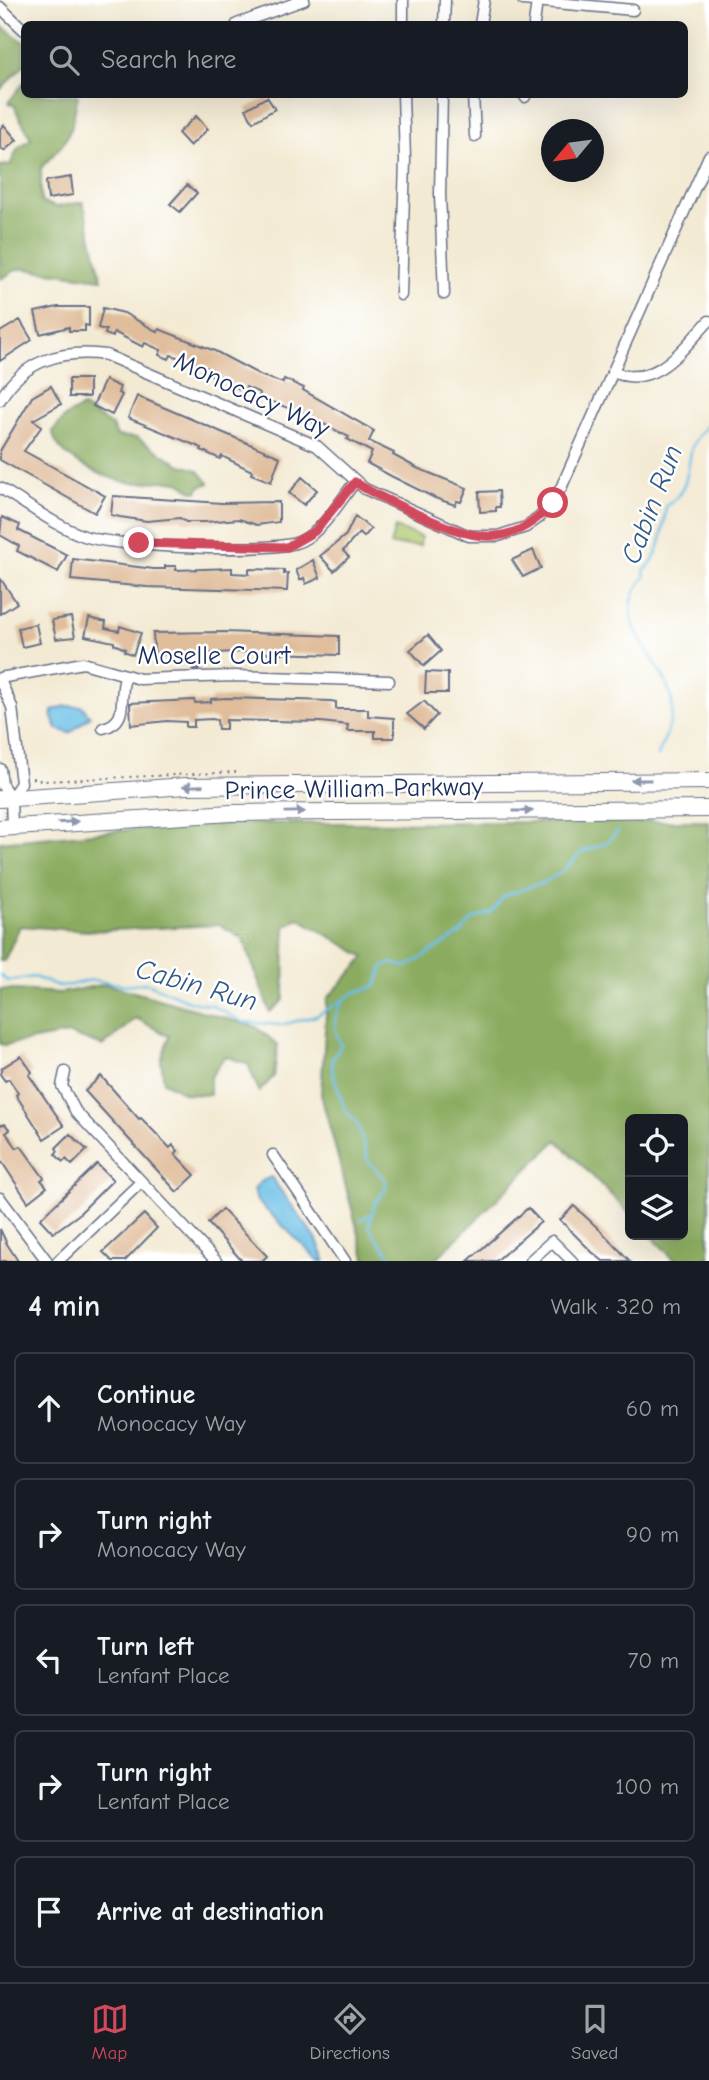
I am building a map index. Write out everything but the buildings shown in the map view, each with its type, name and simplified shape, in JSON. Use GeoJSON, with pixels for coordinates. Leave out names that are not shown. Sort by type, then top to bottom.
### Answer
{"type":"FeatureCollection","features":[{"type":"Feature","properties":{"kind":"highway","name":"Prince William Parkway"},"geometry":{"type":"LineString","coordinates":[[6,799],[186,786],[709,781]]}},
{"type":"Feature","properties":{"kind":"highway","name":"Prince William Parkway"},"geometry":{"type":"LineString","coordinates":[[6,827],[231,813],[709,809]]}},
{"type":"Feature","properties":{"kind":"street"},"geometry":{"type":"LineString","coordinates":[[245,21],[304,0]]}},
{"type":"Feature","properties":{"kind":"street"},"geometry":{"type":"LineString","coordinates":[[403,0],[403,21]]}},
{"type":"Feature","properties":{"kind":"street"},"geometry":{"type":"LineString","coordinates":[[444,21],[445,0]]}},
{"type":"Feature","properties":{"kind":"street"},"geometry":{"type":"LineString","coordinates":[[480,21],[484,0]]}},
{"type":"Feature","properties":{"kind":"street"},"geometry":{"type":"LineString","coordinates":[[523,0],[633,9]]}},
{"type":"Feature","properties":{"kind":"street"},"geometry":{"type":"LineString","coordinates":[[534,21],[537,1]]}},
{"type":"Feature","properties":{"kind":"street"},"geometry":{"type":"LineString","coordinates":[[0,7],[21,27]]}},
{"type":"Feature","properties":{"kind":"street"},"geometry":{"type":"LineString","coordinates":[[401,295],[405,160],[403,98]]}},
{"type":"Feature","properties":{"kind":"street"},"geometry":{"type":"LineString","coordinates":[[442,98],[440,194],[444,294]]}},
{"type":"Feature","properties":{"kind":"street"},"geometry":{"type":"LineString","coordinates":[[473,98],[475,136]]}},
{"type":"Feature","properties":{"kind":"street","name":"Monocacy Way"},"geometry":{"type":"LineString","coordinates":[[0,400],[27,370],[52,356],[85,352],[106,355],[317,446],[355,482],[379,496],[469,536],[487,537],[514,532],[540,517],[553,503],[709,156]]}},
{"type":"Feature","properties":{"kind":"street"},"geometry":{"type":"LineString","coordinates":[[613,372],[635,379],[656,373],[709,321]]}},
{"type":"Feature","properties":{"kind":"street"},"geometry":{"type":"LineString","coordinates":[[0,488],[89,538],[139,543],[272,548],[296,544],[310,536],[355,482]]}},
{"type":"Feature","properties":{"kind":"street","name":"Moselle Court"},"geometry":{"type":"LineString","coordinates":[[0,679],[83,663],[125,677],[389,681]]}},
{"type":"Feature","properties":{"kind":"street"},"geometry":{"type":"LineString","coordinates":[[106,724],[121,718],[121,693],[125,677]]}},
{"type":"Feature","properties":{"kind":"street"},"geometry":{"type":"LineString","coordinates":[[0,679],[12,707],[20,783],[6,799]]}},
{"type":"Feature","properties":{"kind":"street"},"geometry":{"type":"LineString","coordinates":[[0,769],[6,799],[6,827]]}},
{"type":"Feature","properties":{"kind":"street"},"geometry":{"type":"LineString","coordinates":[[65,1072],[62,1086],[69,1103],[216,1261]]}},
{"type":"Feature","properties":{"kind":"street"},"geometry":{"type":"LineString","coordinates":[[273,1155],[345,1261]]}},
{"type":"Feature","properties":{"kind":"street"},"geometry":{"type":"LineString","coordinates":[[58,1261],[141,1182]]}},
{"type":"Feature","properties":{"kind":"street"},"geometry":{"type":"LineString","coordinates":[[0,1198],[47,1261]]}},
{"type":"Feature","properties":{"kind":"street"},"geometry":{"type":"LineString","coordinates":[[530,1261],[552,1241],[572,1261]]}},
{"type":"Feature","properties":{"kind":"green space"},"geometry":{"type":"Polygon","coordinates":[[[0,25],[21,40],[21,68],[0,90],[0,25]]]}},
{"type":"Feature","properties":{"kind":"green space"},"geometry":{"type":"Polygon","coordinates":[[[21,86],[21,98],[77,98],[71,129],[63,144],[41,168],[41,202],[57,207],[83,202],[102,279],[18,269],[0,279],[0,166],[10,165],[18,148],[31,139],[15,106],[8,103],[21,86]]]}},
{"type":"Feature","properties":{"kind":"green space"},"geometry":{"type":"Polygon","coordinates":[[[83,407],[112,426],[117,436],[137,438],[179,464],[198,470],[209,483],[199,487],[197,492],[173,481],[134,483],[98,473],[72,459],[56,441],[53,431],[66,416],[83,407]]]}},
{"type":"Feature","properties":{"kind":"green space"},"geometry":{"type":"Polygon","coordinates":[[[395,528],[421,537],[420,546],[390,545],[395,528]]]}},
{"type":"Feature","properties":{"kind":"green space"},"geometry":{"type":"Polygon","coordinates":[[[709,821],[709,1261],[676,1261],[655,1240],[688,1240],[688,1114],[625,1114],[625,1209],[557,1140],[434,1261],[366,1261],[321,1095],[327,999],[365,957],[298,918],[285,927],[284,1000],[270,1012],[243,939],[220,925],[90,931],[20,926],[4,961],[0,961],[0,842],[188,824],[709,821]]]}},
{"type":"Feature","properties":{"kind":"green space"},"geometry":{"type":"Polygon","coordinates":[[[106,984],[256,1027],[278,1045],[274,1076],[259,1092],[248,1064],[225,1056],[210,1078],[210,1095],[186,1094],[164,1082],[161,1061],[169,1036],[136,1018],[103,1046],[69,1034],[0,1044],[0,989],[61,993],[106,984]]]}},
{"type":"Feature","properties":{"kind":"water"},"geometry":{"type":"Polygon","coordinates":[[[66,706],[82,706],[90,716],[70,733],[57,729],[52,717],[53,710],[66,706]]]}},
{"type":"Feature","properties":{"kind":"water"},"geometry":{"type":"Polygon","coordinates":[[[271,1177],[317,1240],[325,1261],[319,1261],[257,1201],[254,1190],[260,1182],[271,1177]]]}},
{"type":"Feature","properties":{"kind":"waterway","name":"Cabin Run"},"geometry":{"type":"LineString","coordinates":[[658,756],[670,724],[672,704],[668,687],[634,626],[631,610],[634,594],[645,577],[644,571],[658,549],[666,506],[683,487],[693,444],[709,423]]}},
{"type":"Feature","properties":{"kind":"waterway","name":"Cabin Run"},"geometry":{"type":"LineString","coordinates":[[0,975],[7,981],[34,977],[61,987],[92,980],[126,985],[147,983],[191,1002],[211,1005],[243,1022],[281,1025],[316,1016],[356,992],[376,986],[383,967],[391,963],[407,967],[461,933],[473,919],[491,913],[504,896],[545,882],[563,871],[582,852],[606,843],[618,831]]}},
{"type":"Feature","properties":{"kind":"waterway"},"geometry":{"type":"LineString","coordinates":[[344,1001],[335,1018],[335,1028],[341,1045],[332,1059],[333,1074],[345,1110],[358,1125],[368,1161],[386,1181],[386,1189],[375,1203],[369,1225],[393,1261]]}},
{"type":"Feature","properties":{"kind":"waterway"},"geometry":{"type":"LineString","coordinates":[[361,1220],[370,1214]]}},
{"type":"Feature","properties":{"kind":"route"},"geometry":{"type":"LineString","coordinates":[[139,543],[287,547],[304,540],[315,531],[355,482],[379,496],[469,536],[487,537],[514,532],[540,517],[553,503]]}}]}
